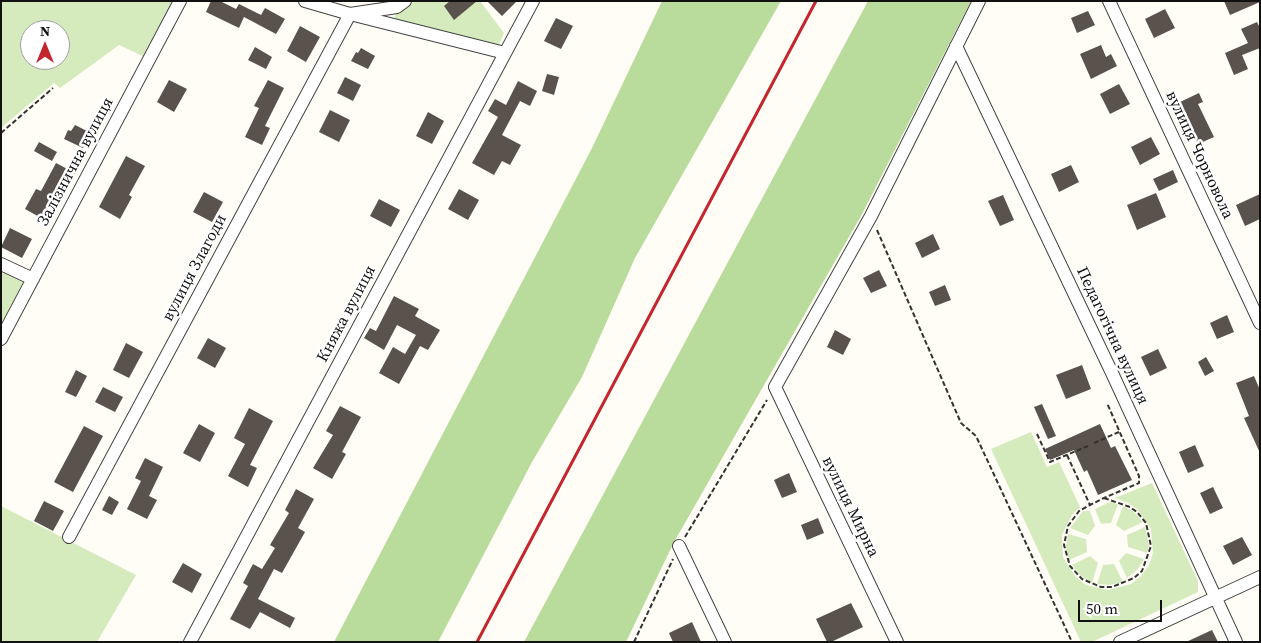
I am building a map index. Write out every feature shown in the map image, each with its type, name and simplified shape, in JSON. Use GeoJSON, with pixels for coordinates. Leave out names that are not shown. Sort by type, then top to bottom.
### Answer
{"type":"FeatureCollection","features":[{"type":"Feature","properties":{"kind":"street","name":"Залізнична вулиця"},"geometry":{"type":"LineString","coordinates":[[1,339],[180,1]]}},
{"type":"Feature","properties":{"kind":"street"},"geometry":{"type":"LineString","coordinates":[[305,1],[505,52]]}},
{"type":"Feature","properties":{"kind":"street"},"geometry":{"type":"LineString","coordinates":[[350,14],[397,7],[405,1]]}},
{"type":"Feature","properties":{"kind":"street","name":"Княжа вулиця"},"geometry":{"type":"LineString","coordinates":[[190,642],[533,1]]}},
{"type":"Feature","properties":{"kind":"street"},"geometry":{"type":"LineString","coordinates":[[774,387],[871,216],[979,1]]}},
{"type":"Feature","properties":{"kind":"street","name":"вулиця Чорновола"},"geometry":{"type":"LineString","coordinates":[[1109,1],[1260,323]]}},
{"type":"Feature","properties":{"kind":"street","name":"вулиця Злагоди"},"geometry":{"type":"LineString","coordinates":[[69,536],[350,14]]}},
{"type":"Feature","properties":{"kind":"street","name":"Педагогічна вулиця"},"geometry":{"type":"LineString","coordinates":[[956,46],[1112,374],[1236,642]]}},
{"type":"Feature","properties":{"kind":"street"},"geometry":{"type":"LineString","coordinates":[[1,264],[33,279]]}},
{"type":"Feature","properties":{"kind":"street","name":"вулиця Мирна"},"geometry":{"type":"LineString","coordinates":[[774,387],[897,642]]}},
{"type":"Feature","properties":{"kind":"street"},"geometry":{"type":"LineString","coordinates":[[679,546],[726,642]]}},
{"type":"Feature","properties":{"kind":"street"},"geometry":{"type":"LineString","coordinates":[[1120,642],[1260,577]]}},
{"type":"Feature","properties":{"kind":"path"},"geometry":{"type":"LineString","coordinates":[[1,132],[53,88]]}},
{"type":"Feature","properties":{"kind":"path"},"geometry":{"type":"LineString","coordinates":[[871,216],[961,423],[976,436],[1072,642]]}},
{"type":"Feature","properties":{"kind":"path"},"geometry":{"type":"LineString","coordinates":[[634,642],[679,546],[774,387]]}},
{"type":"Feature","properties":{"kind":"path"},"geometry":{"type":"LineString","coordinates":[[1104,498],[1130,507],[1146,523],[1151,546],[1148,559],[1142,571],[1124,584],[1101,587],[1090,584],[1074,572],[1068,561],[1064,544],[1066,532],[1072,518],[1090,505],[1104,498],[1139,483],[1139,476],[1118,432],[1107,403]]}},
{"type":"Feature","properties":{"kind":"path"},"geometry":{"type":"LineString","coordinates":[[1094,443],[1118,432]]}},
{"type":"Feature","properties":{"kind":"path"},"geometry":{"type":"LineString","coordinates":[[1037,434],[1048,461],[1088,446]]}},
{"type":"Feature","properties":{"kind":"path"},"geometry":{"type":"LineString","coordinates":[[1067,455],[1090,505]]}},
{"type":"Feature","properties":{"kind":"green space"},"geometry":{"type":"Polygon","coordinates":[[[1,1],[174,1],[145,57],[119,45],[60,88],[54,83],[1,128],[1,1]]]}},
{"type":"Feature","properties":{"kind":"green space"},"geometry":{"type":"Polygon","coordinates":[[[414,1],[480,1],[504,33],[498,47],[393,20],[397,12],[414,1]]]}},
{"type":"Feature","properties":{"kind":"green space"},"geometry":{"type":"Polygon","coordinates":[[[662,1],[781,1],[635,258],[582,377],[532,462],[438,642],[334,642],[592,148],[662,1]]]}},
{"type":"Feature","properties":{"kind":"green space"},"geometry":{"type":"Polygon","coordinates":[[[868,1],[971,1],[861,216],[674,542],[626,642],[524,642],[868,1]]]}},
{"type":"Feature","properties":{"kind":"green space"},"geometry":{"type":"Polygon","coordinates":[[[1,269],[26,281],[1,328],[1,269]]]}},
{"type":"Feature","properties":{"kind":"green space"},"geometry":{"type":"Polygon","coordinates":[[[1031,432],[1047,467],[1059,462],[1080,507],[1072,515],[1062,535],[1063,557],[1075,576],[1086,585],[1108,590],[1131,584],[1141,576],[1149,565],[1153,553],[1151,529],[1138,510],[1128,503],[1115,498],[1152,483],[1198,581],[1198,592],[1092,642],[1081,642],[991,449],[1031,432]]]}},
{"type":"Feature","properties":{"kind":"green space"},"geometry":{"type":"Polygon","coordinates":[[[1110,502],[1118,504],[1111,523],[1101,524],[1095,509],[1110,502]]]}},
{"type":"Feature","properties":{"kind":"green space"},"geometry":{"type":"Polygon","coordinates":[[[1,506],[136,575],[97,642],[1,642],[1,506]]]}},
{"type":"Feature","properties":{"kind":"green space"},"geometry":{"type":"Polygon","coordinates":[[[1123,506],[1133,511],[1143,522],[1124,531],[1116,525],[1123,506]]]}},
{"type":"Feature","properties":{"kind":"green space"},"geometry":{"type":"Polygon","coordinates":[[[1083,511],[1090,511],[1095,526],[1088,535],[1070,528],[1083,511]]]}},
{"type":"Feature","properties":{"kind":"green space"},"geometry":{"type":"Polygon","coordinates":[[[1145,527],[1149,545],[1147,553],[1128,547],[1127,535],[1145,527]]]}},
{"type":"Feature","properties":{"kind":"green space"},"geometry":{"type":"Polygon","coordinates":[[[1068,534],[1086,539],[1087,552],[1069,560],[1066,547],[1068,534]]]}},
{"type":"Feature","properties":{"kind":"green space"},"geometry":{"type":"Polygon","coordinates":[[[1126,553],[1144,559],[1137,570],[1127,578],[1119,561],[1126,553]]]}},
{"type":"Feature","properties":{"kind":"green space"},"geometry":{"type":"Polygon","coordinates":[[[1090,556],[1098,563],[1092,583],[1080,575],[1072,565],[1090,556]]]}},
{"type":"Feature","properties":{"kind":"green space"},"geometry":{"type":"Polygon","coordinates":[[[1114,564],[1123,582],[1109,585],[1097,584],[1103,565],[1114,564]]]}},
{"type":"Feature","properties":{"kind":"building"},"geometry":{"type":"Polygon","coordinates":[[[211,1],[220,1],[236,9],[239,4],[261,15],[265,8],[285,19],[276,34],[244,17],[239,28],[206,12],[211,1]]]}},
{"type":"Feature","properties":{"kind":"building"},"geometry":{"type":"Polygon","coordinates":[[[450,1],[477,1],[454,20],[444,6],[450,1]]]}},
{"type":"Feature","properties":{"kind":"building"},"geometry":{"type":"Polygon","coordinates":[[[487,1],[517,1],[502,16],[487,1]]]}},
{"type":"Feature","properties":{"kind":"building"},"geometry":{"type":"Polygon","coordinates":[[[1224,1],[1260,1],[1260,2],[1230,15],[1224,1]]]}},
{"type":"Feature","properties":{"kind":"building"},"geometry":{"type":"Polygon","coordinates":[[[1165,9],[1175,28],[1154,38],[1145,19],[1165,9]]]}},
{"type":"Feature","properties":{"kind":"building"},"geometry":{"type":"Polygon","coordinates":[[[1088,11],[1095,25],[1077,33],[1071,18],[1088,11]]]}},
{"type":"Feature","properties":{"kind":"building"},"geometry":{"type":"Polygon","coordinates":[[[556,18],[573,26],[561,49],[544,41],[556,18]]]}},
{"type":"Feature","properties":{"kind":"building"},"geometry":{"type":"Polygon","coordinates":[[[1257,22],[1260,28],[1260,48],[1242,55],[1248,69],[1234,75],[1225,53],[1248,43],[1241,29],[1257,22]]]}},
{"type":"Feature","properties":{"kind":"building"},"geometry":{"type":"Polygon","coordinates":[[[300,26],[320,37],[306,62],[287,51],[300,26]]]}},
{"type":"Feature","properties":{"kind":"building"},"geometry":{"type":"Polygon","coordinates":[[[1101,45],[1106,57],[1111,54],[1117,66],[1091,79],[1080,54],[1101,45]]]}},
{"type":"Feature","properties":{"kind":"building"},"geometry":{"type":"Polygon","coordinates":[[[255,47],[272,57],[266,69],[248,60],[255,47]]]}},
{"type":"Feature","properties":{"kind":"building"},"geometry":{"type":"Polygon","coordinates":[[[361,48],[375,56],[368,69],[351,61],[356,52],[358,53],[361,48]]]}},
{"type":"Feature","properties":{"kind":"building"},"geometry":{"type":"Polygon","coordinates":[[[547,74],[559,77],[554,95],[542,91],[547,74]]]}},
{"type":"Feature","properties":{"kind":"building"},"geometry":{"type":"Polygon","coordinates":[[[345,77],[361,85],[353,101],[337,93],[345,77]]]}},
{"type":"Feature","properties":{"kind":"building"},"geometry":{"type":"Polygon","coordinates":[[[169,80],[187,89],[174,112],[157,102],[169,80]]]}},
{"type":"Feature","properties":{"kind":"building"},"geometry":{"type":"Polygon","coordinates":[[[268,80],[284,88],[265,126],[270,128],[262,145],[245,137],[259,108],[254,106],[268,80]]]}},
{"type":"Feature","properties":{"kind":"building"},"geometry":{"type":"Polygon","coordinates":[[[518,81],[537,91],[530,106],[520,101],[502,135],[521,145],[510,165],[502,161],[494,175],[472,163],[498,117],[488,111],[495,99],[506,105],[518,81]]]}},
{"type":"Feature","properties":{"kind":"building"},"geometry":{"type":"Polygon","coordinates":[[[1119,84],[1130,104],[1110,114],[1100,94],[1119,84]]]}},
{"type":"Feature","properties":{"kind":"building"},"geometry":{"type":"Polygon","coordinates":[[[1199,93],[1203,102],[1198,104],[1214,137],[1198,144],[1178,103],[1199,93]]]}},
{"type":"Feature","properties":{"kind":"building"},"geometry":{"type":"Polygon","coordinates":[[[330,110],[350,120],[339,142],[319,132],[330,110]]]}},
{"type":"Feature","properties":{"kind":"building"},"geometry":{"type":"Polygon","coordinates":[[[428,112],[444,121],[432,144],[416,136],[428,112]]]}},
{"type":"Feature","properties":{"kind":"building"},"geometry":{"type":"Polygon","coordinates":[[[75,125],[91,133],[83,148],[64,139],[68,130],[71,131],[75,125]]]}},
{"type":"Feature","properties":{"kind":"building"},"geometry":{"type":"Polygon","coordinates":[[[1151,137],[1160,154],[1140,165],[1131,147],[1151,137]]]}},
{"type":"Feature","properties":{"kind":"building"},"geometry":{"type":"Polygon","coordinates":[[[39,142],[57,152],[52,161],[34,151],[39,142]]]}},
{"type":"Feature","properties":{"kind":"building"},"geometry":{"type":"Polygon","coordinates":[[[126,156],[145,166],[129,195],[132,197],[120,219],[99,207],[126,156]]]}},
{"type":"Feature","properties":{"kind":"building"},"geometry":{"type":"Polygon","coordinates":[[[56,163],[75,173],[66,189],[61,186],[43,219],[25,209],[36,189],[41,191],[56,163]]]}},
{"type":"Feature","properties":{"kind":"building"},"geometry":{"type":"Polygon","coordinates":[[[1071,165],[1079,182],[1059,192],[1051,174],[1071,165]]]}},
{"type":"Feature","properties":{"kind":"building"},"geometry":{"type":"Polygon","coordinates":[[[1173,170],[1178,182],[1159,191],[1153,179],[1173,170]]]}},
{"type":"Feature","properties":{"kind":"building"},"geometry":{"type":"Polygon","coordinates":[[[459,189],[479,200],[468,220],[448,209],[459,189]]]}},
{"type":"Feature","properties":{"kind":"building"},"geometry":{"type":"Polygon","coordinates":[[[204,192],[223,202],[212,222],[193,212],[204,192]]]}},
{"type":"Feature","properties":{"kind":"building"},"geometry":{"type":"Polygon","coordinates":[[[1156,193],[1166,217],[1137,230],[1127,205],[1156,193]]]}},
{"type":"Feature","properties":{"kind":"building"},"geometry":{"type":"Polygon","coordinates":[[[1260,194],[1260,219],[1245,226],[1236,205],[1260,194]]]}},
{"type":"Feature","properties":{"kind":"building"},"geometry":{"type":"Polygon","coordinates":[[[1003,195],[1014,220],[1000,226],[988,201],[1003,195]]]}},
{"type":"Feature","properties":{"kind":"building"},"geometry":{"type":"Polygon","coordinates":[[[379,199],[400,210],[391,227],[370,216],[379,199]]]}},
{"type":"Feature","properties":{"kind":"building"},"geometry":{"type":"Polygon","coordinates":[[[10,228],[32,239],[22,258],[1,247],[10,228]]]}},
{"type":"Feature","properties":{"kind":"building"},"geometry":{"type":"Polygon","coordinates":[[[933,234],[940,249],[922,258],[915,243],[933,234]]]}},
{"type":"Feature","properties":{"kind":"building"},"geometry":{"type":"Polygon","coordinates":[[[879,270],[887,286],[871,293],[863,278],[879,270]]]}},
{"type":"Feature","properties":{"kind":"building"},"geometry":{"type":"Polygon","coordinates":[[[945,285],[951,300],[935,306],[929,292],[945,285]]]}},
{"type":"Feature","properties":{"kind":"building"},"geometry":{"type":"Polygon","coordinates":[[[394,296],[419,309],[415,316],[440,330],[428,350],[420,346],[399,384],[379,373],[393,347],[405,354],[416,335],[397,325],[384,350],[364,338],[370,328],[376,331],[394,296]]]}},
{"type":"Feature","properties":{"kind":"building"},"geometry":{"type":"Polygon","coordinates":[[[1227,315],[1234,332],[1217,339],[1210,323],[1227,315]]]}},
{"type":"Feature","properties":{"kind":"building"},"geometry":{"type":"Polygon","coordinates":[[[835,330],[851,339],[843,355],[827,347],[835,330]]]}},
{"type":"Feature","properties":{"kind":"building"},"geometry":{"type":"Polygon","coordinates":[[[208,338],[226,348],[215,368],[197,358],[208,338]]]}},
{"type":"Feature","properties":{"kind":"building"},"geometry":{"type":"Polygon","coordinates":[[[126,343],[143,352],[129,378],[113,370],[126,343]]]}},
{"type":"Feature","properties":{"kind":"building"},"geometry":{"type":"Polygon","coordinates":[[[1158,349],[1167,368],[1150,376],[1141,357],[1158,349]]]}},
{"type":"Feature","properties":{"kind":"building"},"geometry":{"type":"Polygon","coordinates":[[[1206,357],[1214,371],[1205,376],[1198,362],[1206,357]]]}},
{"type":"Feature","properties":{"kind":"building"},"geometry":{"type":"Polygon","coordinates":[[[1082,365],[1091,389],[1066,399],[1056,375],[1082,365]]]}},
{"type":"Feature","properties":{"kind":"building"},"geometry":{"type":"Polygon","coordinates":[[[76,370],[87,376],[76,397],[65,392],[76,370]]]}},
{"type":"Feature","properties":{"kind":"building"},"geometry":{"type":"Polygon","coordinates":[[[1254,376],[1260,390],[1260,453],[1244,418],[1249,416],[1236,383],[1254,376]]]}},
{"type":"Feature","properties":{"kind":"building"},"geometry":{"type":"Polygon","coordinates":[[[103,387],[123,397],[115,412],[95,402],[103,387]]]}},
{"type":"Feature","properties":{"kind":"building"},"geometry":{"type":"Polygon","coordinates":[[[1042,404],[1056,436],[1048,439],[1034,407],[1042,404]]]}},
{"type":"Feature","properties":{"kind":"building"},"geometry":{"type":"Polygon","coordinates":[[[340,406],[361,417],[342,452],[346,454],[332,479],[313,468],[333,435],[326,431],[340,406]]]}},
{"type":"Feature","properties":{"kind":"building"},"geometry":{"type":"Polygon","coordinates":[[[249,408],[273,421],[250,465],[257,468],[248,487],[228,476],[245,444],[234,438],[249,408]]]}},
{"type":"Feature","properties":{"kind":"building"},"geometry":{"type":"Polygon","coordinates":[[[199,424],[215,433],[200,462],[183,453],[199,424]]]}},
{"type":"Feature","properties":{"kind":"building"},"geometry":{"type":"Polygon","coordinates":[[[1100,424],[1111,448],[1115,446],[1132,480],[1098,495],[1087,470],[1084,472],[1074,450],[1050,460],[1045,449],[1100,424]]]}},
{"type":"Feature","properties":{"kind":"building"},"geometry":{"type":"Polygon","coordinates":[[[84,426],[103,436],[73,492],[54,482],[84,426]]]}},
{"type":"Feature","properties":{"kind":"building"},"geometry":{"type":"Polygon","coordinates":[[[1195,445],[1204,466],[1188,473],[1179,452],[1195,445]]]}},
{"type":"Feature","properties":{"kind":"building"},"geometry":{"type":"Polygon","coordinates":[[[145,458],[163,467],[149,496],[157,500],[147,519],[127,509],[141,481],[135,478],[145,458]]]}},
{"type":"Feature","properties":{"kind":"building"},"geometry":{"type":"Polygon","coordinates":[[[789,473],[797,492],[782,498],[774,480],[789,473]]]}},
{"type":"Feature","properties":{"kind":"building"},"geometry":{"type":"Polygon","coordinates":[[[1213,487],[1223,508],[1210,514],[1200,493],[1213,487]]]}},
{"type":"Feature","properties":{"kind":"building"},"geometry":{"type":"Polygon","coordinates":[[[296,489],[314,499],[298,528],[305,532],[282,573],[274,569],[258,599],[295,618],[290,628],[260,612],[250,629],[230,619],[248,586],[243,583],[253,564],[262,569],[275,548],[270,545],[289,513],[285,510],[296,489]]]}},
{"type":"Feature","properties":{"kind":"building"},"geometry":{"type":"Polygon","coordinates":[[[109,496],[119,502],[112,515],[102,510],[109,496]]]}},
{"type":"Feature","properties":{"kind":"building"},"geometry":{"type":"Polygon","coordinates":[[[44,501],[64,511],[53,531],[34,521],[44,501]]]}},
{"type":"Feature","properties":{"kind":"building"},"geometry":{"type":"Polygon","coordinates":[[[818,518],[824,533],[807,540],[801,525],[818,518]]]}},
{"type":"Feature","properties":{"kind":"building"},"geometry":{"type":"Polygon","coordinates":[[[1242,537],[1252,555],[1233,565],[1223,546],[1242,537]]]}},
{"type":"Feature","properties":{"kind":"building"},"geometry":{"type":"Polygon","coordinates":[[[183,563],[202,574],[192,593],[172,582],[183,563]]]}},
{"type":"Feature","properties":{"kind":"building"},"geometry":{"type":"Polygon","coordinates":[[[851,603],[863,627],[831,642],[827,642],[816,619],[851,603]]]}},
{"type":"Feature","properties":{"kind":"building"},"geometry":{"type":"Polygon","coordinates":[[[692,622],[701,642],[673,642],[669,633],[692,622]]]}},
{"type":"Feature","properties":{"kind":"building"},"geometry":{"type":"Polygon","coordinates":[[[1212,630],[1218,642],[1186,642],[1212,630]]]}},
{"type":"Feature","properties":{"kind":"railway"},"geometry":{"type":"LineString","coordinates":[[477,642],[816,1]]}}]}
